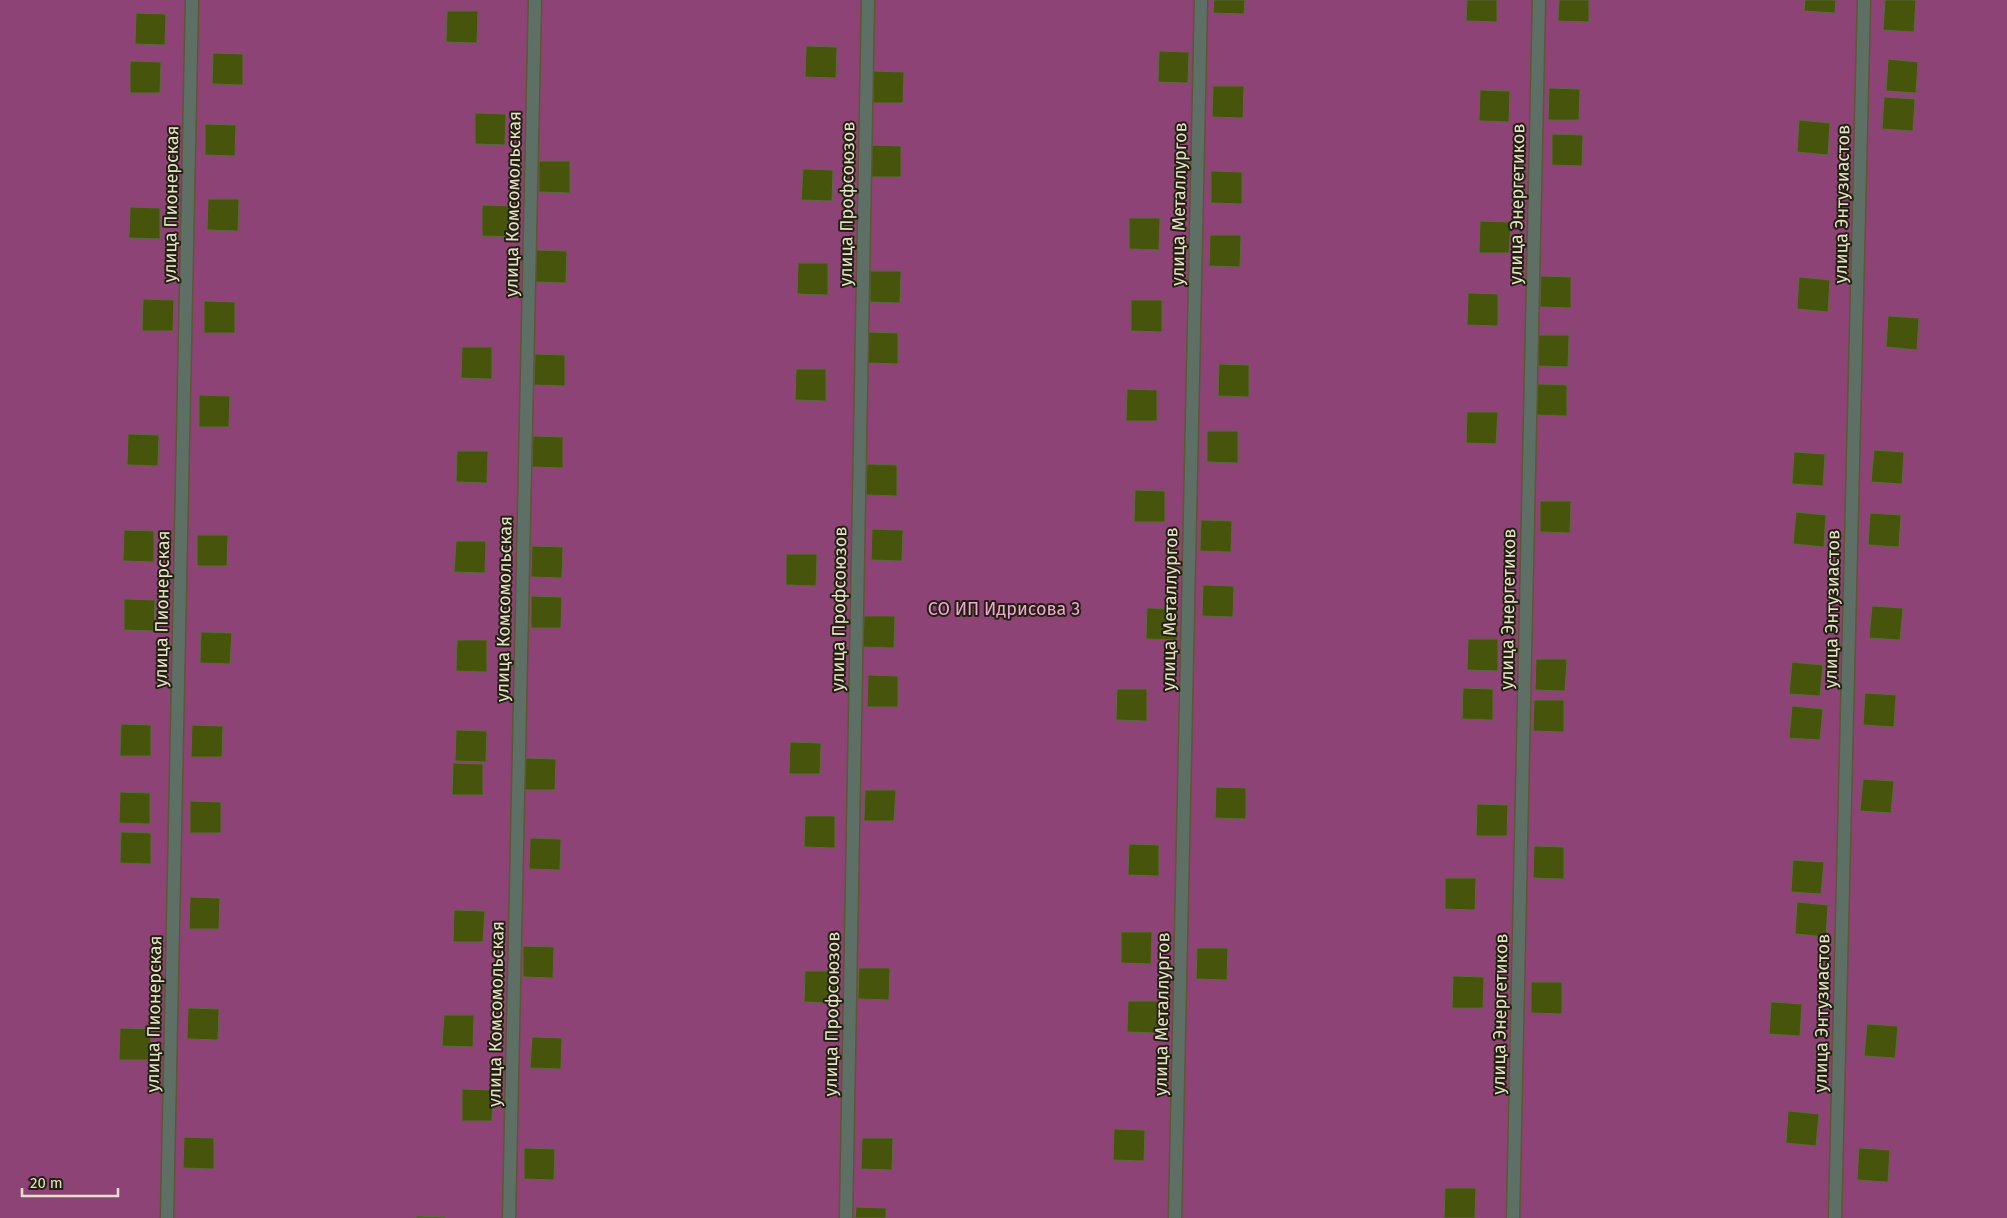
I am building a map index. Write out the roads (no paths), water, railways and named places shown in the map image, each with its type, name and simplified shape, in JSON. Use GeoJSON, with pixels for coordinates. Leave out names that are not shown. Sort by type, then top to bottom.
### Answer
{"type":"FeatureCollection","features":[{"type":"Feature","properties":{"kind":"street","name":"улица Пионерская"},"geometry":{"type":"LineString","coordinates":[[167,1218],[192,0]]}},
{"type":"Feature","properties":{"kind":"street","name":"улица Комсомольская"},"geometry":{"type":"LineString","coordinates":[[509,1218],[535,0]]}},
{"type":"Feature","properties":{"kind":"street","name":"улица Профсоюзов"},"geometry":{"type":"LineString","coordinates":[[846,1218],[868,0]]}},
{"type":"Feature","properties":{"kind":"street","name":"улица Металлургов"},"geometry":{"type":"LineString","coordinates":[[1175,1218],[1201,0]]}},
{"type":"Feature","properties":{"kind":"street","name":"улица Энергетиков"},"geometry":{"type":"LineString","coordinates":[[1513,1218],[1538,0]]}},
{"type":"Feature","properties":{"kind":"street","name":"улица Энтузиастов"},"geometry":{"type":"LineString","coordinates":[[1835,1218],[1864,0]]}},
{"type":"Feature","properties":{"kind":"park label","name":"СО ИП Идрисова 3"},"geometry":{"type":"Point","coordinates":[1004,609]}}]}
